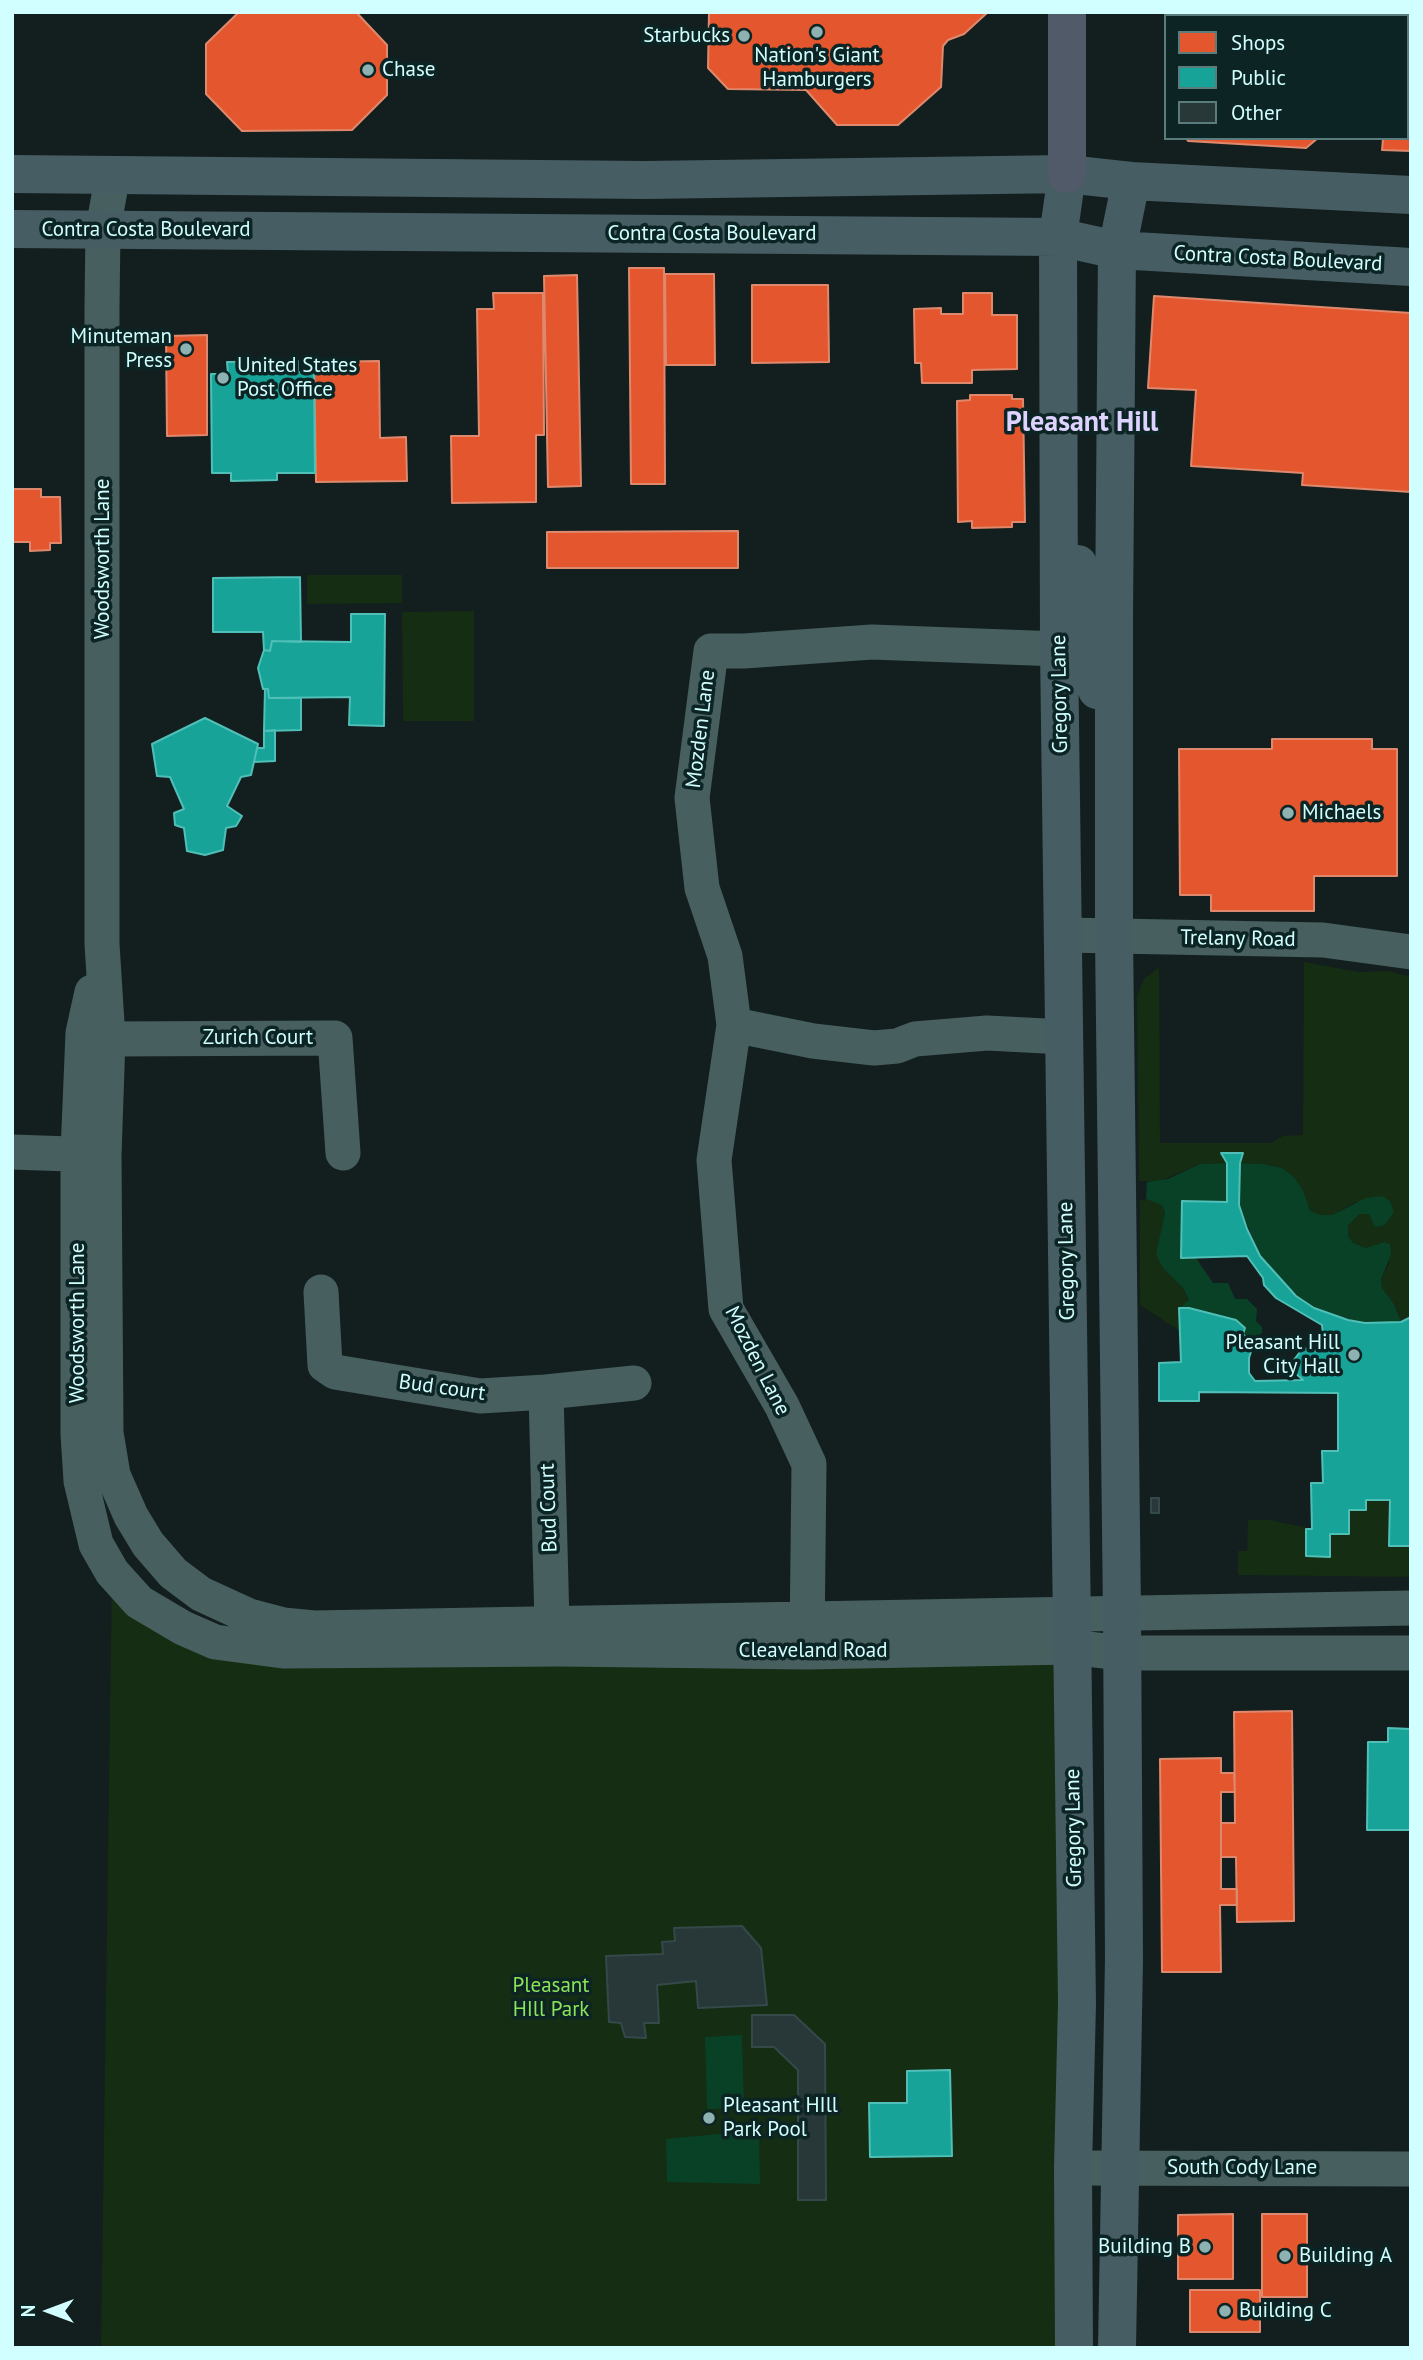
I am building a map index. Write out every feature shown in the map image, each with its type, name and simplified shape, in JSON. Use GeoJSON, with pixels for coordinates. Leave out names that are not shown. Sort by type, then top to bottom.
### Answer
{"type":"FeatureCollection","features":[{"type":"Feature","properties":{"kind":"highway"},"geometry":{"type":"LineString","coordinates":[[1067,12],[1067,174]]}},
{"type":"Feature","properties":{"kind":"main road"},"geometry":{"type":"LineString","coordinates":[[12,174],[645,180],[1067,174],[1131,181],[1411,195]]}},
{"type":"Feature","properties":{"kind":"main road","name":"Gregory Lane"},"geometry":{"type":"LineString","coordinates":[[1067,174],[1058,236],[1059,649],[1077,2003],[1073,2168],[1074,2348]]}},
{"type":"Feature","properties":{"kind":"main road"},"geometry":{"type":"LineString","coordinates":[[1117,2348],[1124,1959],[1114,709],[1118,250],[1131,181]]}},
{"type":"Feature","properties":{"kind":"main road","name":"Contra Costa Boulevard"},"geometry":{"type":"LineString","coordinates":[[12,229],[1058,236],[1118,250],[1411,267]]}},
{"type":"Feature","properties":{"kind":"main road"},"geometry":{"type":"LineString","coordinates":[[1059,536],[1078,562],[1085,589],[1088,660],[1094,684],[1102,700],[1114,709]]}},
{"type":"Feature","properties":{"kind":"street","name":"Woodsworth Lane"},"geometry":{"type":"LineString","coordinates":[[113,174],[103,229],[102,944],[108,1039],[91,1154],[78,1434],[81,1481],[96,1544],[112,1572],[139,1602],[164,1619],[215,1642]]}},
{"type":"Feature","properties":{"kind":"street","name":"Mozden Lane"},"geometry":{"type":"LineString","coordinates":[[807,1636],[809,1464],[782,1406],[726,1309],[713,1160],[734,1024],[725,956],[702,888],[692,798],[711,651],[872,642],[1059,649]]}},
{"type":"Feature","properties":{"kind":"street","name":"Trelany Road"},"geometry":{"type":"LineString","coordinates":[[1063,935],[1323,940],[1411,952]]}},
{"type":"Feature","properties":{"kind":"street","name":"Woodsworth Lane"},"geometry":{"type":"LineString","coordinates":[[102,944],[83,1032],[106,1433],[113,1475],[131,1516],[148,1544],[173,1573],[201,1594],[249,1616]]}},
{"type":"Feature","properties":{"kind":"street"},"geometry":{"type":"LineString","coordinates":[[734,1024],[813,1041],[874,1048],[897,1046],[915,1039],[987,1033],[1065,1037]]}},
{"type":"Feature","properties":{"kind":"street","name":"Zurich Court"},"geometry":{"type":"LineString","coordinates":[[108,1039],[335,1038],[343,1153]]}},
{"type":"Feature","properties":{"kind":"street"},"geometry":{"type":"LineString","coordinates":[[12,1152],[91,1154]]}},
{"type":"Feature","properties":{"kind":"street","name":"Bud court"},"geometry":{"type":"LineString","coordinates":[[321,1292],[326,1365],[335,1372],[480,1396],[634,1383]]}},
{"type":"Feature","properties":{"kind":"street","name":"Bud Court"},"geometry":{"type":"LineString","coordinates":[[546,1392],[552,1624]]}},
{"type":"Feature","properties":{"kind":"street"},"geometry":{"type":"LineString","coordinates":[[112,1572],[148,1544]]}},
{"type":"Feature","properties":{"kind":"street","name":"Cleaveland Road"},"geometry":{"type":"LineString","coordinates":[[215,1642],[283,1651],[560,1649],[807,1636],[1071,1631],[1122,1613],[1411,1608]]}},
{"type":"Feature","properties":{"kind":"street","name":"Cleaveland Road"},"geometry":{"type":"LineString","coordinates":[[249,1616],[282,1625],[313,1628],[552,1624],[807,1636]]}},
{"type":"Feature","properties":{"kind":"street","name":"Cleaveland Road"},"geometry":{"type":"LineString","coordinates":[[1071,1631],[1121,1653],[1411,1653]]}},
{"type":"Feature","properties":{"kind":"street","name":"South Cody Lane"},"geometry":{"type":"LineString","coordinates":[[1073,2168],[1411,2169]]}},
{"type":"Feature","properties":{"kind":"green space"},"geometry":{"type":"Polygon","coordinates":[[[307,575],[402,575],[402,603],[307,604],[307,575]]]}},
{"type":"Feature","properties":{"kind":"green space"},"geometry":{"type":"Polygon","coordinates":[[[474,611],[474,721],[403,721],[402,612],[474,611]]]}},
{"type":"Feature","properties":{"kind":"green space"},"geometry":{"type":"Polygon","coordinates":[[[1304,962],[1358,972],[1388,971],[1411,977],[1411,1317],[1401,1322],[1394,1304],[1382,1288],[1381,1280],[1389,1263],[1384,1242],[1366,1248],[1353,1243],[1348,1236],[1348,1226],[1359,1214],[1369,1214],[1385,1225],[1356,1202],[1332,1215],[1310,1211],[1303,1190],[1294,1177],[1282,1168],[1240,1163],[1242,1153],[1222,1153],[1227,1163],[1200,1164],[1160,1181],[1139,1181],[1137,996],[1144,979],[1159,967],[1160,1143],[1271,1143],[1283,1136],[1303,1135],[1304,962]]]}},
{"type":"Feature","properties":{"kind":"green space"},"geometry":{"type":"Polygon","coordinates":[[[1146,1199],[1162,1205],[1165,1213],[1161,1234],[1163,1268],[1184,1289],[1189,1300],[1180,1331],[1140,1305],[1140,1200],[1146,1199]]]}},
{"type":"Feature","properties":{"kind":"green space"},"geometry":{"type":"Polygon","coordinates":[[[1366,1500],[1390,1500],[1389,1545],[1411,1546],[1411,1577],[1238,1575],[1238,1551],[1247,1551],[1248,1520],[1270,1520],[1312,1529],[1306,1530],[1306,1556],[1330,1557],[1330,1534],[1349,1534],[1349,1510],[1365,1510],[1366,1500]]]}},
{"type":"Feature","properties":{"kind":"green space","name":"Pleasant HIll Park"},"geometry":{"type":"Polygon","coordinates":[[[112,1572],[183,1628],[1071,1647],[1074,2348],[101,2348],[112,1572]]]}},
{"type":"Feature","properties":{"kind":"shaded area"},"geometry":{"type":"Polygon","coordinates":[[[1227,1163],[1227,1202],[1182,1202],[1181,1257],[1196,1258],[1213,1283],[1228,1283],[1235,1299],[1247,1299],[1257,1309],[1256,1321],[1262,1327],[1262,1333],[1250,1342],[1243,1334],[1245,1327],[1236,1320],[1179,1308],[1189,1300],[1184,1289],[1163,1268],[1156,1254],[1165,1213],[1162,1205],[1146,1199],[1147,1182],[1168,1179],[1200,1164],[1227,1163]]]}},
{"type":"Feature","properties":{"kind":"shaded area"},"geometry":{"type":"Polygon","coordinates":[[[1240,1163],[1282,1168],[1294,1177],[1303,1190],[1310,1211],[1321,1215],[1332,1215],[1366,1198],[1382,1196],[1390,1201],[1394,1212],[1385,1225],[1375,1227],[1369,1214],[1359,1214],[1348,1226],[1348,1236],[1353,1243],[1366,1248],[1384,1242],[1390,1244],[1391,1254],[1381,1280],[1382,1288],[1394,1304],[1401,1322],[1365,1323],[1331,1315],[1296,1296],[1260,1256],[1239,1205],[1240,1163]]]}},
{"type":"Feature","properties":{"kind":"shaded area"},"geometry":{"type":"Polygon","coordinates":[[[742,2035],[744,2108],[707,2109],[705,2037],[742,2035]]]}},
{"type":"Feature","properties":{"kind":"shaded area"},"geometry":{"type":"Polygon","coordinates":[[[759,2130],[760,2184],[667,2182],[666,2139],[759,2130]]]}},
{"type":"Feature","properties":{"kind":"building: Shops"},"geometry":{"type":"Polygon","coordinates":[[[239,12],[356,12],[387,45],[387,95],[352,130],[242,131],[206,94],[206,44],[239,12]]]}},
{"type":"Feature","properties":{"kind":"building: Shops"},"geometry":{"type":"Polygon","coordinates":[[[988,12],[964,34],[948,40],[943,46],[941,87],[898,125],[837,125],[806,90],[728,89],[708,68],[709,13],[988,12]]]}},
{"type":"Feature","properties":{"kind":"building: Shops"},"geometry":{"type":"Polygon","coordinates":[[[1411,96],[1411,151],[1382,150],[1383,140],[1409,140],[1411,96]]]}},
{"type":"Feature","properties":{"kind":"building: Shops"},"geometry":{"type":"Polygon","coordinates":[[[1187,140],[1316,140],[1306,148],[1187,140]]]}},
{"type":"Feature","properties":{"kind":"building: Shops"},"geometry":{"type":"Polygon","coordinates":[[[629,268],[664,268],[665,484],[631,484],[629,268]]]}},
{"type":"Feature","properties":{"kind":"building: Shops"},"geometry":{"type":"Polygon","coordinates":[[[665,274],[714,274],[715,365],[666,365],[665,274]]]}},
{"type":"Feature","properties":{"kind":"building: Shops"},"geometry":{"type":"Polygon","coordinates":[[[577,275],[581,486],[548,487],[544,276],[577,275]]]}},
{"type":"Feature","properties":{"kind":"building: Shops"},"geometry":{"type":"Polygon","coordinates":[[[752,285],[828,285],[829,362],[752,363],[752,285]]]}},
{"type":"Feature","properties":{"kind":"building: Shops"},"geometry":{"type":"Polygon","coordinates":[[[493,293],[543,293],[544,435],[536,435],[536,502],[452,503],[451,436],[479,436],[477,309],[494,309],[493,293]]]}},
{"type":"Feature","properties":{"kind":"building: Shops"},"geometry":{"type":"Polygon","coordinates":[[[963,293],[992,293],[992,315],[1017,315],[1017,369],[972,370],[972,383],[922,383],[921,363],[915,363],[914,309],[941,308],[941,314],[963,314],[963,293]]]}},
{"type":"Feature","properties":{"kind":"building: Shops"},"geometry":{"type":"Polygon","coordinates":[[[1154,296],[1411,313],[1411,492],[1302,485],[1303,473],[1191,466],[1196,390],[1148,388],[1154,296]]]}},
{"type":"Feature","properties":{"kind":"building: Shops"},"geometry":{"type":"Polygon","coordinates":[[[207,335],[207,435],[167,436],[166,336],[207,335]]]}},
{"type":"Feature","properties":{"kind":"building: Shops"},"geometry":{"type":"Polygon","coordinates":[[[379,361],[380,438],[406,437],[407,481],[316,482],[314,362],[379,361]]]}},
{"type":"Feature","properties":{"kind":"building: Shops"},"geometry":{"type":"Polygon","coordinates":[[[970,395],[1012,395],[1012,399],[1023,399],[1025,522],[1012,522],[1012,527],[972,528],[972,521],[958,522],[957,401],[970,400],[970,395]]]}},
{"type":"Feature","properties":{"kind":"building: Shops"},"geometry":{"type":"Polygon","coordinates":[[[12,489],[41,489],[41,497],[60,497],[61,543],[50,543],[50,550],[30,551],[30,542],[12,542],[12,489]]]}},
{"type":"Feature","properties":{"kind":"building: Shops"},"geometry":{"type":"Polygon","coordinates":[[[738,531],[738,568],[547,568],[547,532],[738,531]]]}},
{"type":"Feature","properties":{"kind":"building: Shops","name":"Michaels"},"geometry":{"type":"Polygon","coordinates":[[[1272,739],[1372,739],[1372,749],[1397,749],[1397,876],[1314,876],[1314,911],[1211,911],[1211,895],[1180,895],[1179,749],[1272,749],[1272,739]]]}},
{"type":"Feature","properties":{"kind":"building: Shops"},"geometry":{"type":"Polygon","coordinates":[[[1292,1711],[1294,1921],[1237,1922],[1236,1857],[1221,1857],[1221,1823],[1235,1823],[1234,1712],[1292,1711]]]}},
{"type":"Feature","properties":{"kind":"building: Shops"},"geometry":{"type":"Polygon","coordinates":[[[1221,1758],[1221,1773],[1234,1773],[1235,1792],[1221,1792],[1221,1889],[1237,1889],[1237,1905],[1220,1905],[1221,1972],[1162,1972],[1160,1759],[1221,1758]]]}},
{"type":"Feature","properties":{"kind":"building: Shops","name":"Building B"},"geometry":{"type":"Polygon","coordinates":[[[1233,2214],[1233,2279],[1178,2279],[1178,2215],[1233,2214]]]}},
{"type":"Feature","properties":{"kind":"building: Shops","name":"Building A"},"geometry":{"type":"Polygon","coordinates":[[[1262,2214],[1307,2214],[1307,2297],[1262,2297],[1262,2214]]]}},
{"type":"Feature","properties":{"kind":"building: Shops","name":"Building C"},"geometry":{"type":"Polygon","coordinates":[[[1190,2290],[1260,2290],[1260,2332],[1190,2332],[1190,2290]]]}},
{"type":"Feature","properties":{"kind":"building: Public"},"geometry":{"type":"Polygon","coordinates":[[[298,361],[298,372],[314,372],[315,473],[277,473],[277,480],[231,481],[231,473],[212,473],[211,374],[228,374],[227,362],[298,361]]]}},
{"type":"Feature","properties":{"kind":"building: Public"},"geometry":{"type":"Polygon","coordinates":[[[300,577],[301,642],[272,641],[270,651],[264,650],[263,632],[213,632],[213,578],[300,577]]]}},
{"type":"Feature","properties":{"kind":"building: Public"},"geometry":{"type":"Polygon","coordinates":[[[351,614],[385,614],[384,726],[349,725],[350,697],[269,698],[268,689],[263,689],[258,668],[264,650],[270,651],[272,641],[351,642],[351,614]]]}},
{"type":"Feature","properties":{"kind":"building: Public"},"geometry":{"type":"Polygon","coordinates":[[[265,689],[268,689],[269,698],[301,698],[301,730],[264,731],[265,689]]]}},
{"type":"Feature","properties":{"kind":"building: Public"},"geometry":{"type":"Polygon","coordinates":[[[205,718],[258,744],[251,775],[241,777],[227,806],[242,816],[236,826],[226,828],[223,850],[205,855],[187,851],[184,828],[175,825],[174,813],[184,809],[170,777],[157,776],[152,744],[205,718]]]}},
{"type":"Feature","properties":{"kind":"building: Public"},"geometry":{"type":"Polygon","coordinates":[[[275,730],[275,761],[254,762],[257,748],[264,748],[264,731],[275,730]]]}},
{"type":"Feature","properties":{"kind":"building: Public","name":"Pleasant Hill City Hall"},"geometry":{"type":"Polygon","coordinates":[[[1221,1153],[1243,1153],[1240,1163],[1239,1205],[1247,1229],[1260,1256],[1296,1296],[1314,1308],[1348,1320],[1365,1323],[1401,1322],[1411,1317],[1411,1546],[1389,1546],[1390,1500],[1366,1500],[1366,1510],[1349,1510],[1349,1534],[1330,1534],[1330,1557],[1306,1556],[1306,1529],[1312,1529],[1311,1483],[1323,1483],[1322,1451],[1338,1451],[1338,1393],[1199,1392],[1199,1401],[1159,1401],[1159,1363],[1181,1362],[1179,1308],[1236,1320],[1245,1328],[1243,1334],[1253,1345],[1249,1358],[1249,1373],[1255,1381],[1303,1380],[1290,1365],[1303,1348],[1317,1351],[1323,1334],[1322,1325],[1276,1298],[1264,1285],[1263,1278],[1247,1256],[1181,1258],[1182,1201],[1227,1202],[1227,1163],[1221,1153]]]}},
{"type":"Feature","properties":{"kind":"building: Public"},"geometry":{"type":"Polygon","coordinates":[[[1388,1728],[1411,1729],[1411,1830],[1367,1830],[1368,1742],[1388,1742],[1388,1728]]]}},
{"type":"Feature","properties":{"kind":"building: Public"},"geometry":{"type":"Polygon","coordinates":[[[950,2070],[952,2156],[870,2157],[869,2103],[907,2103],[907,2071],[950,2070]]]}},
{"type":"Feature","properties":{"kind":"building: Other"},"geometry":{"type":"Polygon","coordinates":[[[1151,1498],[1159,1498],[1159,1513],[1151,1513],[1151,1498]]]}},
{"type":"Feature","properties":{"kind":"building: Other"},"geometry":{"type":"Polygon","coordinates":[[[742,1926],[761,1948],[767,2005],[698,2008],[696,1981],[657,1985],[659,2023],[644,2023],[646,2038],[625,2037],[621,2023],[609,2022],[606,1956],[663,1954],[662,1942],[675,1941],[674,1928],[742,1926]]]}},
{"type":"Feature","properties":{"kind":"building: Other"},"geometry":{"type":"Polygon","coordinates":[[[752,2015],[794,2015],[825,2044],[826,2200],[798,2200],[798,2070],[774,2047],[752,2047],[752,2015]]]}},
{"type":"Feature","properties":{"kind":"place","name":"Nation's Giant Hamburgers"},"geometry":{"type":"Point","coordinates":[817,32]}},
{"type":"Feature","properties":{"kind":"place","name":"Starbucks"},"geometry":{"type":"Point","coordinates":[744,36]}},
{"type":"Feature","properties":{"kind":"place","name":"Chase"},"geometry":{"type":"Point","coordinates":[368,70]}},
{"type":"Feature","properties":{"kind":"place","name":"Minuteman Press"},"geometry":{"type":"Point","coordinates":[186,349]}},
{"type":"Feature","properties":{"kind":"place","name":"United States Post Office"},"geometry":{"type":"Point","coordinates":[223,378]}},
{"type":"Feature","properties":{"kind":"place","name":"Michaels"},"geometry":{"type":"Point","coordinates":[1288,813]}},
{"type":"Feature","properties":{"kind":"place","name":"Pleasant Hill City Hall"},"geometry":{"type":"Point","coordinates":[1354,1355]}},
{"type":"Feature","properties":{"kind":"place","name":"Pleasant HIll Park Pool"},"geometry":{"type":"Point","coordinates":[709,2118]}},
{"type":"Feature","properties":{"kind":"place","name":"Building B"},"geometry":{"type":"Point","coordinates":[1205,2247]}},
{"type":"Feature","properties":{"kind":"place","name":"Building A"},"geometry":{"type":"Point","coordinates":[1285,2256]}},
{"type":"Feature","properties":{"kind":"place","name":"Building C"},"geometry":{"type":"Point","coordinates":[1225,2311]}},
{"type":"Feature","properties":{"kind":"district","name":"Pleasant Hill"},"geometry":{"type":"Point","coordinates":[1082,423]}}]}
